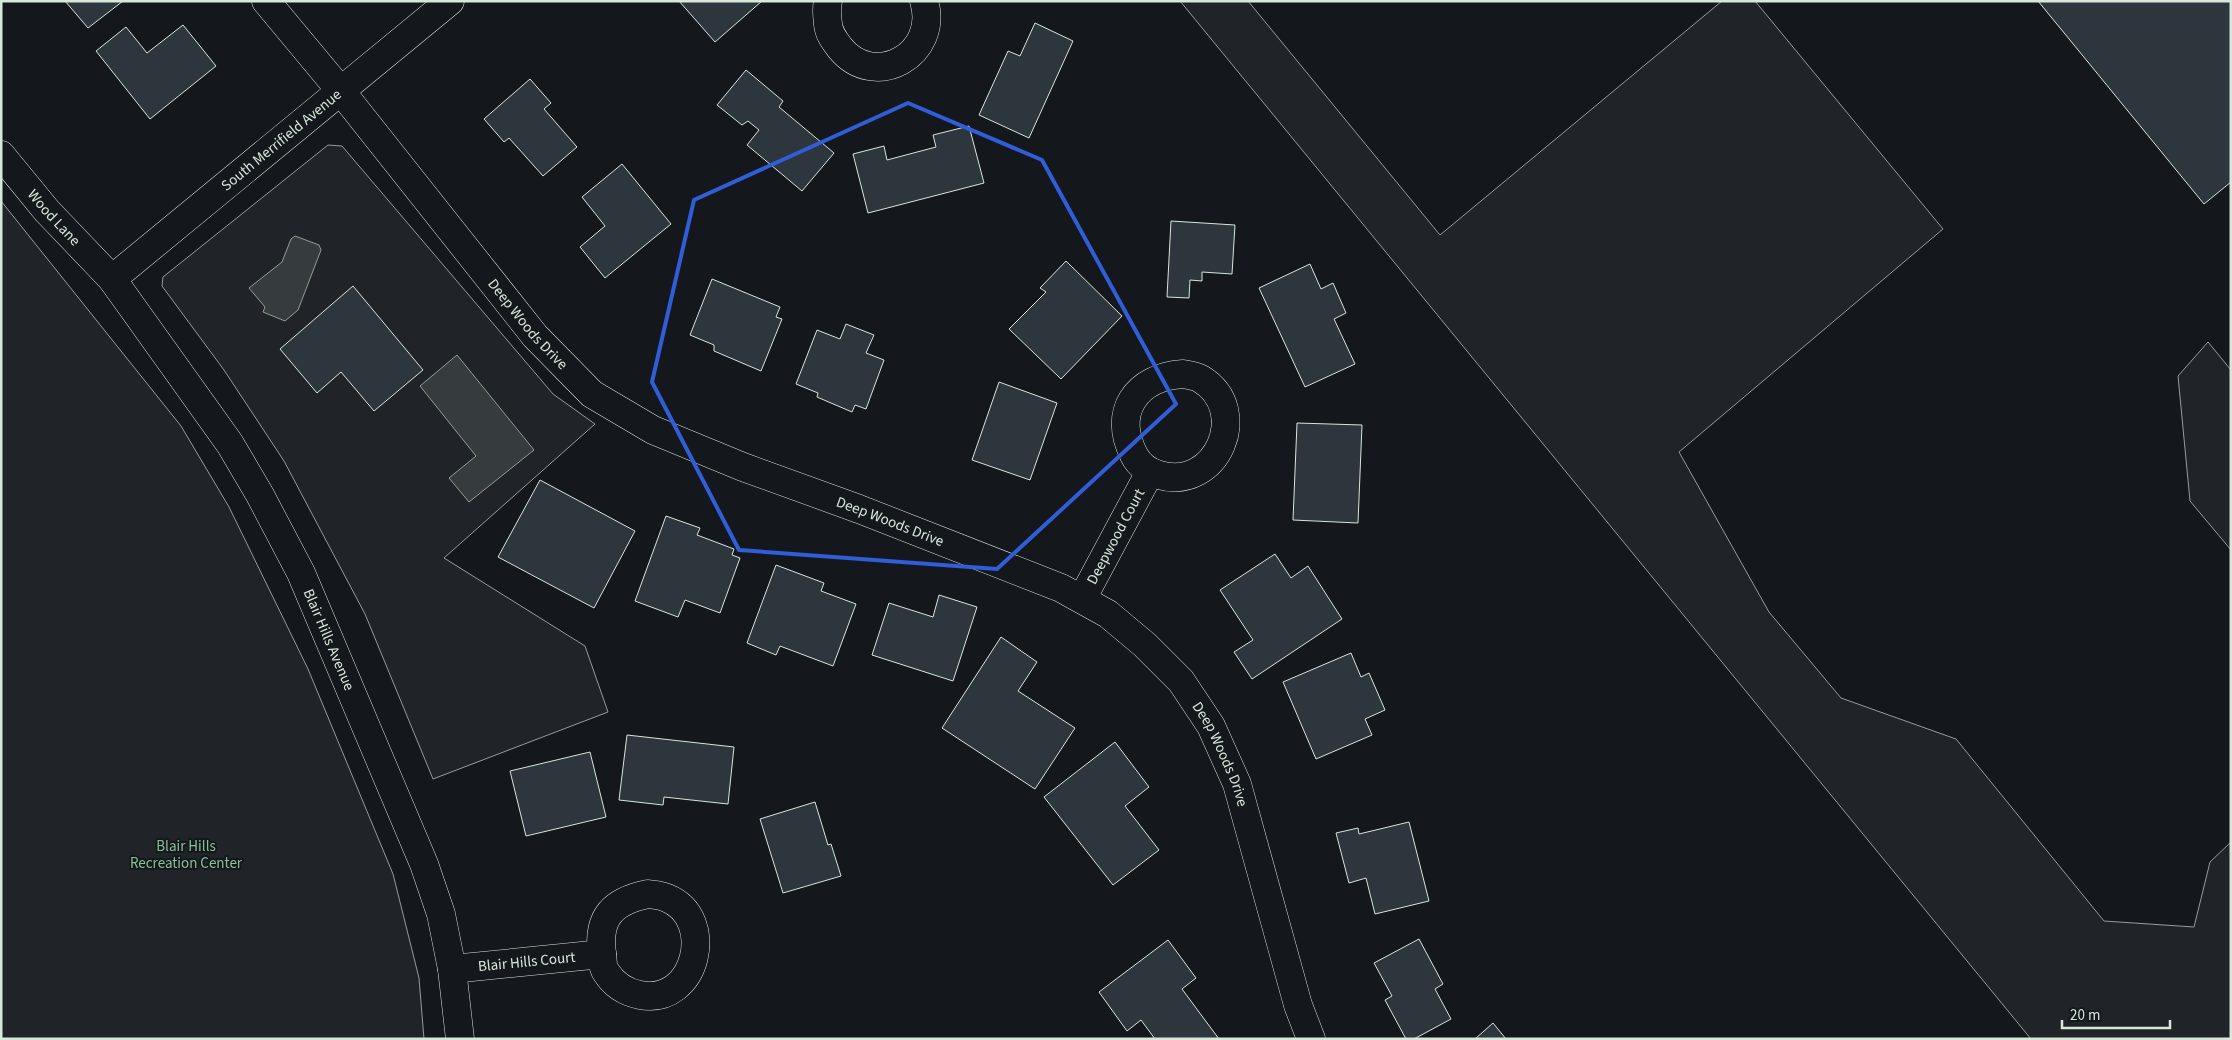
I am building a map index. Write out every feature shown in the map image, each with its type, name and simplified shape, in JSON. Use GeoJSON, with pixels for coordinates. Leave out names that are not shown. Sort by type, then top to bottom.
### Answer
{"type":"FeatureCollection","features":[{"type":"Feature","properties":{"kind":"street","name":"Deep Woods Drive"},"geometry":{"type":"LineString","coordinates":[[266,1],[340,90],[535,336],[592,394],[662,434],[743,468],[859,509],[1061,588],[1108,614],[1146,645],[1181,681],[1211,726],[1237,784],[1298,1005],[1312,1039]]}},
{"type":"Feature","properties":{"kind":"street","name":"South Merrifield Avenue"},"geometry":{"type":"LineString","coordinates":[[112,278],[450,1]]}},
{"type":"Feature","properties":{"kind":"street"},"geometry":{"type":"LineString","coordinates":[[828,1],[826,8],[828,28],[832,38],[845,54],[863,64],[884,66],[907,58],[920,43],[927,23],[924,1]]}},
{"type":"Feature","properties":{"kind":"street","name":"Wood Lane"},"geometry":{"type":"LineString","coordinates":[[1,155],[47,211],[112,278]]}},
{"type":"Feature","properties":{"kind":"street","name":"Blair Hills Avenue"},"geometry":{"type":"LineString","coordinates":[[112,278],[230,444],[260,495],[301,573],[424,864],[441,914],[452,969],[460,1039]]}},
{"type":"Feature","properties":{"kind":"street","name":"Deepwood Court"},"geometry":{"type":"LineString","coordinates":[[1082,599],[1150,472]]}},
{"type":"Feature","properties":{"kind":"street","name":"Blair Hills Court"},"geometry":{"type":"LineString","coordinates":[[452,969],[602,954]]}},
{"type":"Feature","properties":{"kind":"highlighted area"},"geometry":{"type":"Polygon","coordinates":[[[908,103],[1042,160],[1176,404],[997,569],[739,550],[652,382],[694,200],[908,103]]]}},
{"type":"Feature","properties":{"kind":"green space"},"geometry":{"type":"Polygon","coordinates":[[[1180,1],[1248,1],[1440,235],[1722,1],[1755,1],[1943,229],[1679,452],[1769,612],[1841,698],[1956,739],[2104,921],[2194,927],[2210,862],[2231,842],[2231,1039],[2031,1039],[1180,1]]]}},
{"type":"Feature","properties":{"kind":"green space"},"geometry":{"type":"Polygon","coordinates":[[[328,145],[342,146],[553,394],[595,424],[444,558],[585,646],[608,712],[433,779],[365,614],[284,461],[224,370],[162,286],[163,277],[328,145]]]}},
{"type":"Feature","properties":{"kind":"green space","name":"Blair Hills Recreation Center"},"geometry":{"type":"Polygon","coordinates":[[[1,201],[181,426],[229,507],[308,669],[393,874],[419,978],[424,1039],[1,1039],[1,201]]]}},
{"type":"Feature","properties":{"kind":"green space"},"geometry":{"type":"Polygon","coordinates":[[[2208,342],[2231,370],[2231,550],[2190,501],[2178,376],[2208,342]]]}},
{"type":"Feature","properties":{"kind":"shaded area"},"geometry":{"type":"Polygon","coordinates":[[[295,236],[319,245],[321,250],[298,310],[285,321],[263,312],[265,307],[249,288],[282,262],[291,239],[295,236]]]}},
{"type":"Feature","properties":{"kind":"shaded area"},"geometry":{"type":"Polygon","coordinates":[[[457,355],[534,450],[469,502],[449,478],[476,456],[420,386],[457,355]]]}},
{"type":"Feature","properties":{"kind":"building"},"geometry":{"type":"Polygon","coordinates":[[[65,1],[123,1],[88,28],[65,1]]]}},
{"type":"Feature","properties":{"kind":"building"},"geometry":{"type":"Polygon","coordinates":[[[679,1],[762,1],[715,42],[679,1]]]}},
{"type":"Feature","properties":{"kind":"building"},"geometry":{"type":"Polygon","coordinates":[[[2038,1],[2231,1],[2231,182],[2204,204],[2038,1]]]}},
{"type":"Feature","properties":{"kind":"building"},"geometry":{"type":"Polygon","coordinates":[[[1035,23],[1073,41],[1029,138],[979,115],[1008,51],[1020,56],[1035,23]]]}},
{"type":"Feature","properties":{"kind":"building"},"geometry":{"type":"Polygon","coordinates":[[[183,25],[216,66],[150,119],[96,51],[126,27],[147,53],[183,25]]]}},
{"type":"Feature","properties":{"kind":"building"},"geometry":{"type":"Polygon","coordinates":[[[746,70],[783,101],[779,107],[834,153],[802,191],[747,145],[759,130],[748,121],[742,125],[717,105],[746,70]]]}},
{"type":"Feature","properties":{"kind":"building"},"geometry":{"type":"Polygon","coordinates":[[[530,79],[551,103],[544,109],[577,147],[543,176],[509,138],[504,142],[484,119],[530,79]]]}},
{"type":"Feature","properties":{"kind":"building"},"geometry":{"type":"Polygon","coordinates":[[[969,126],[984,183],[868,213],[853,154],[884,146],[887,160],[936,147],[933,135],[969,126]]]}},
{"type":"Feature","properties":{"kind":"building"},"geometry":{"type":"Polygon","coordinates":[[[622,164],[671,224],[605,278],[580,247],[605,226],[582,197],[622,164]]]}},
{"type":"Feature","properties":{"kind":"building"},"geometry":{"type":"Polygon","coordinates":[[[1171,221],[1235,225],[1232,274],[1202,272],[1202,281],[1190,280],[1189,298],[1167,297],[1171,221]]]}},
{"type":"Feature","properties":{"kind":"building"},"geometry":{"type":"Polygon","coordinates":[[[1066,261],[1122,316],[1061,379],[1009,329],[1046,292],[1040,288],[1066,261]]]}},
{"type":"Feature","properties":{"kind":"building"},"geometry":{"type":"Polygon","coordinates":[[[1310,264],[1321,289],[1333,283],[1346,313],[1334,319],[1355,364],[1305,387],[1259,288],[1310,264]]]}},
{"type":"Feature","properties":{"kind":"building"},"geometry":{"type":"Polygon","coordinates":[[[712,279],[780,307],[776,317],[782,319],[761,371],[714,351],[714,345],[690,335],[712,279]]]}},
{"type":"Feature","properties":{"kind":"building"},"geometry":{"type":"Polygon","coordinates":[[[353,286],[423,370],[374,411],[341,372],[317,393],[280,349],[353,286]]]}},
{"type":"Feature","properties":{"kind":"building"},"geometry":{"type":"Polygon","coordinates":[[[846,324],[874,335],[866,353],[884,360],[866,409],[855,405],[852,412],[817,397],[818,393],[796,384],[817,330],[840,339],[846,324]]]}},
{"type":"Feature","properties":{"kind":"building"},"geometry":{"type":"Polygon","coordinates":[[[999,382],[1057,403],[1030,480],[972,460],[999,382]]]}},
{"type":"Feature","properties":{"kind":"building"},"geometry":{"type":"Polygon","coordinates":[[[1297,423],[1362,425],[1358,523],[1293,520],[1297,423]]]}},
{"type":"Feature","properties":{"kind":"building"},"geometry":{"type":"Polygon","coordinates":[[[540,480],[635,531],[594,608],[498,557],[540,480]]]}},
{"type":"Feature","properties":{"kind":"building"},"geometry":{"type":"Polygon","coordinates":[[[666,516],[700,528],[697,535],[734,549],[732,555],[740,558],[720,613],[685,600],[678,617],[635,601],[666,516]]]}},
{"type":"Feature","properties":{"kind":"building"},"geometry":{"type":"Polygon","coordinates":[[[1275,554],[1291,578],[1308,566],[1342,619],[1252,679],[1234,652],[1253,640],[1220,590],[1275,554]]]}},
{"type":"Feature","properties":{"kind":"building"},"geometry":{"type":"Polygon","coordinates":[[[776,565],[824,583],[821,591],[856,604],[833,666],[780,646],[776,655],[747,643],[776,565]]]}},
{"type":"Feature","properties":{"kind":"building"},"geometry":{"type":"Polygon","coordinates":[[[939,595],[977,607],[953,681],[872,655],[889,603],[933,617],[939,595]]]}},
{"type":"Feature","properties":{"kind":"building"},"geometry":{"type":"Polygon","coordinates":[[[1001,637],[1037,662],[1018,691],[1075,728],[1035,789],[942,728],[1001,637]]]}},
{"type":"Feature","properties":{"kind":"building"},"geometry":{"type":"Polygon","coordinates":[[[1351,653],[1361,677],[1369,673],[1385,710],[1365,719],[1372,735],[1316,759],[1283,682],[1351,653]]]}},
{"type":"Feature","properties":{"kind":"building"},"geometry":{"type":"Polygon","coordinates":[[[627,735],[734,747],[728,804],[664,797],[663,805],[619,800],[627,735]]]}},
{"type":"Feature","properties":{"kind":"building"},"geometry":{"type":"Polygon","coordinates":[[[1115,742],[1149,787],[1125,806],[1159,850],[1113,885],[1044,797],[1115,742]]]}},
{"type":"Feature","properties":{"kind":"building"},"geometry":{"type":"Polygon","coordinates":[[[590,752],[606,817],[526,836],[510,771],[590,752]]]}},
{"type":"Feature","properties":{"kind":"building"},"geometry":{"type":"Polygon","coordinates":[[[815,802],[828,845],[831,844],[841,876],[783,893],[760,819],[815,802]]]}},
{"type":"Feature","properties":{"kind":"building"},"geometry":{"type":"Polygon","coordinates":[[[1409,822],[1429,901],[1375,914],[1366,878],[1349,883],[1336,833],[1358,828],[1359,834],[1409,822]]]}},
{"type":"Feature","properties":{"kind":"building"},"geometry":{"type":"Polygon","coordinates":[[[1419,939],[1443,984],[1435,989],[1451,1019],[1414,1039],[1406,1039],[1385,1000],[1392,996],[1374,963],[1419,939]]]}},
{"type":"Feature","properties":{"kind":"building"},"geometry":{"type":"Polygon","coordinates":[[[1168,940],[1196,978],[1182,989],[1219,1039],[1155,1039],[1141,1020],[1127,1031],[1099,992],[1168,940]]]}},
{"type":"Feature","properties":{"kind":"building"},"geometry":{"type":"Polygon","coordinates":[[[1493,1023],[1506,1039],[1475,1039],[1493,1023]]]}}]}
